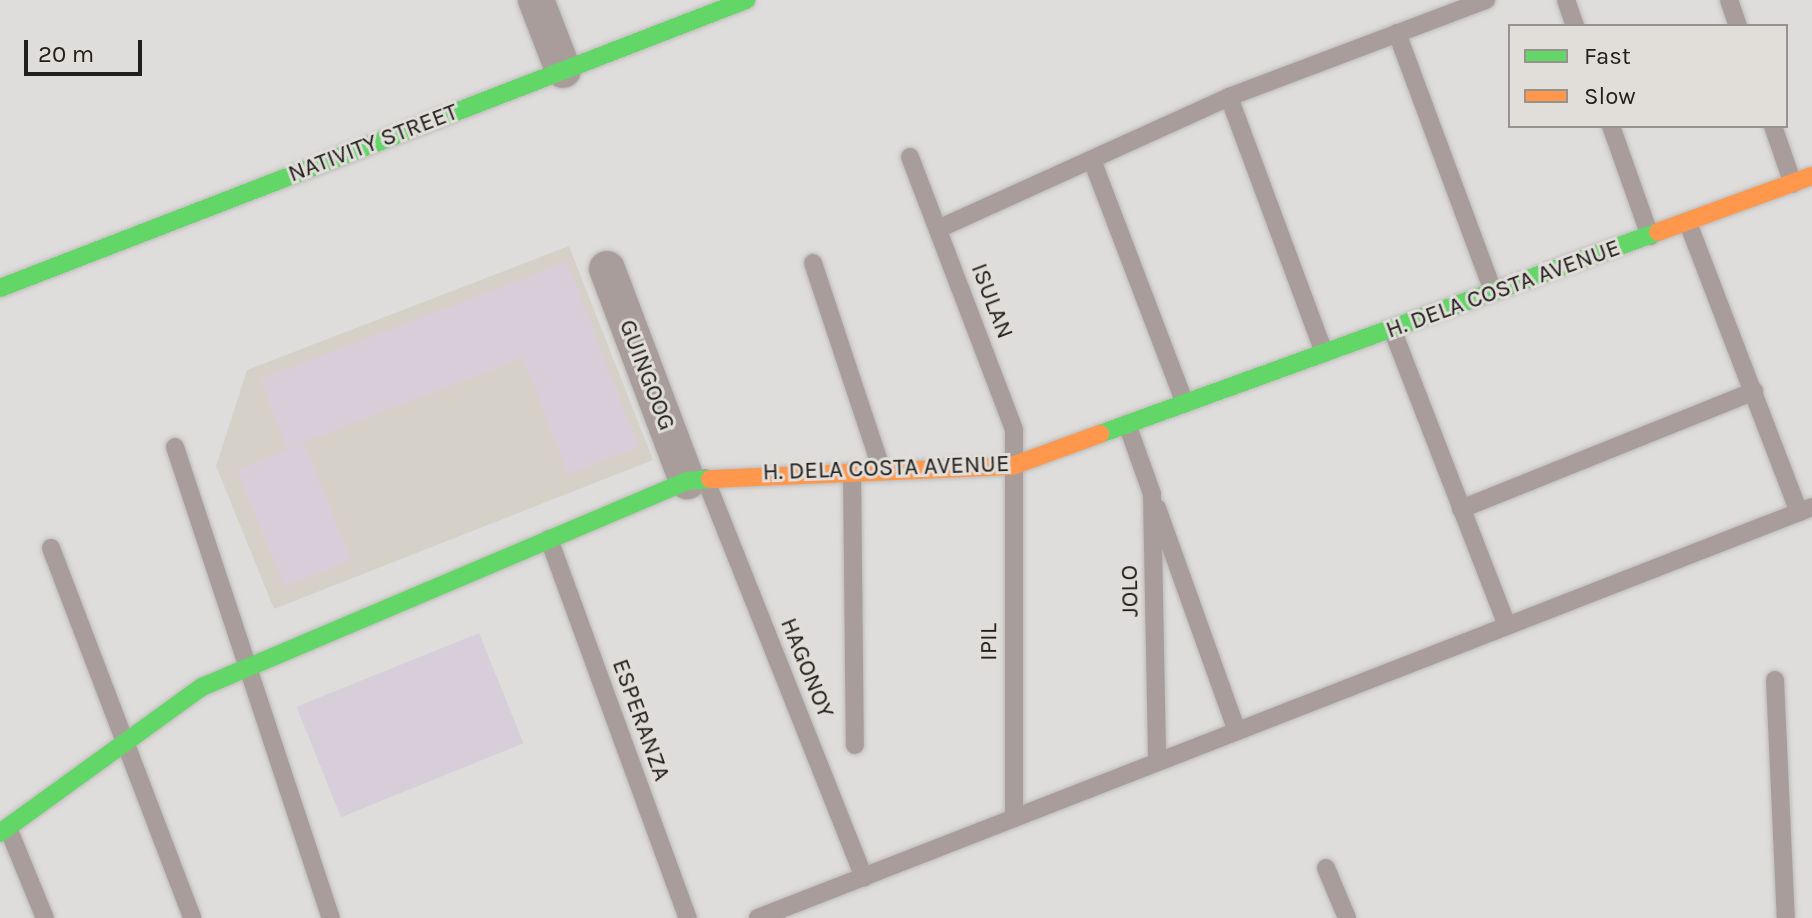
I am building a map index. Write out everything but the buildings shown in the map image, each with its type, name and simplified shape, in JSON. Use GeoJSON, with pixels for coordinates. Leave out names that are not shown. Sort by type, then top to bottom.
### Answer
{"type":"FeatureCollection","features":[{"type":"Feature","properties":{"kind":"street"},"geometry":{"type":"LineString","coordinates":[[536,0],[563,70]]}},
{"type":"Feature","properties":{"kind":"street","name":"NATIVITY STREET"},"geometry":{"type":"LineString","coordinates":[[0,288],[746,0]]}},
{"type":"Feature","properties":{"kind":"street","name":"H. DELA COSTA AVENUE"},"geometry":{"type":"LineString","coordinates":[[4,830],[202,687],[245,666],[696,479],[1012,466],[1392,329],[1492,289],[1650,237],[1812,176]]}},
{"type":"Feature","properties":{"kind":"street","name":"GUINGOOG"},"geometry":{"type":"LineString","coordinates":[[607,269],[696,479]]}},
{"type":"Feature","properties":{"kind":"lane"},"geometry":{"type":"LineString","coordinates":[[938,229],[1229,97],[1486,0]]}},
{"type":"Feature","properties":{"kind":"lane"},"geometry":{"type":"LineString","coordinates":[[1566,0],[1574,24]]}},
{"type":"Feature","properties":{"kind":"lane"},"geometry":{"type":"LineString","coordinates":[[1729,0],[1737,24]]}},
{"type":"Feature","properties":{"kind":"lane"},"geometry":{"type":"LineString","coordinates":[[1397,33],[1492,289]]}},
{"type":"Feature","properties":{"kind":"lane"},"geometry":{"type":"LineString","coordinates":[[1229,97],[1324,353]]}},
{"type":"Feature","properties":{"kind":"lane"},"geometry":{"type":"LineString","coordinates":[[1612,128],[1650,237]]}},
{"type":"Feature","properties":{"kind":"lane"},"geometry":{"type":"LineString","coordinates":[[1774,128],[1793,184]]}},
{"type":"Feature","properties":{"kind":"lane","name":"ISULAN"},"geometry":{"type":"LineString","coordinates":[[910,157],[1009,412],[1014,430],[1012,466]]}},
{"type":"Feature","properties":{"kind":"lane"},"geometry":{"type":"LineString","coordinates":[[1092,160],[1185,403]]}},
{"type":"Feature","properties":{"kind":"lane"},"geometry":{"type":"LineString","coordinates":[[758,918],[1805,509],[1754,391],[1688,223]]}},
{"type":"Feature","properties":{"kind":"lane"},"geometry":{"type":"LineString","coordinates":[[813,263],[882,471]]}},
{"type":"Feature","properties":{"kind":"lane"},"geometry":{"type":"LineString","coordinates":[[1392,329],[1507,625]]}},
{"type":"Feature","properties":{"kind":"lane"},"geometry":{"type":"LineString","coordinates":[[1461,509],[1754,391]]}},
{"type":"Feature","properties":{"kind":"lane","name":"JOLO"},"geometry":{"type":"LineString","coordinates":[[1127,424],[1152,494],[1157,762]]}},
{"type":"Feature","properties":{"kind":"lane"},"geometry":{"type":"LineString","coordinates":[[175,447],[245,666],[331,918]]}},
{"type":"Feature","properties":{"kind":"lane","name":"IPIL"},"geometry":{"type":"LineString","coordinates":[[1012,466],[1014,818]]}},
{"type":"Feature","properties":{"kind":"lane"},"geometry":{"type":"LineString","coordinates":[[852,471],[855,745]]}},
{"type":"Feature","properties":{"kind":"lane","name":"HAGONOY"},"geometry":{"type":"LineString","coordinates":[[696,479],[864,877]]}},
{"type":"Feature","properties":{"kind":"lane"},"geometry":{"type":"LineString","coordinates":[[1152,494],[1237,731]]}},
{"type":"Feature","properties":{"kind":"lane","name":"ESPERANZA"},"geometry":{"type":"LineString","coordinates":[[549,539],[688,918]]}},
{"type":"Feature","properties":{"kind":"lane"},"geometry":{"type":"LineString","coordinates":[[51,548],[192,918]]}},
{"type":"Feature","properties":{"kind":"lane"},"geometry":{"type":"LineString","coordinates":[[1775,680],[1786,918]]}},
{"type":"Feature","properties":{"kind":"lane"},"geometry":{"type":"LineString","coordinates":[[0,807],[4,830],[45,918]]}},
{"type":"Feature","properties":{"kind":"lane"},"geometry":{"type":"LineString","coordinates":[[1326,868],[1347,918]]}},
{"type":"Feature","properties":{"kind":"shaded area"},"geometry":{"type":"Polygon","coordinates":[[[569,246],[653,460],[274,609],[216,466],[247,370],[569,246]]]}},
{"type":"Feature","properties":{"kind":"traffic: fast"},"geometry":{"type":"LineString","coordinates":[[0,288],[746,0]]}},
{"type":"Feature","properties":{"kind":"traffic: fast"},"geometry":{"type":"LineString","coordinates":[[1100,434],[1658,232]]}},
{"type":"Feature","properties":{"kind":"traffic: fast"},"geometry":{"type":"LineString","coordinates":[[0,833],[202,687],[687,481],[710,479]]}},
{"type":"Feature","properties":{"kind":"traffic: slow"},"geometry":{"type":"LineString","coordinates":[[1658,232],[1812,176]]}},
{"type":"Feature","properties":{"kind":"traffic: slow"},"geometry":{"type":"LineString","coordinates":[[710,479],[1012,466],[1100,434]]}}]}
